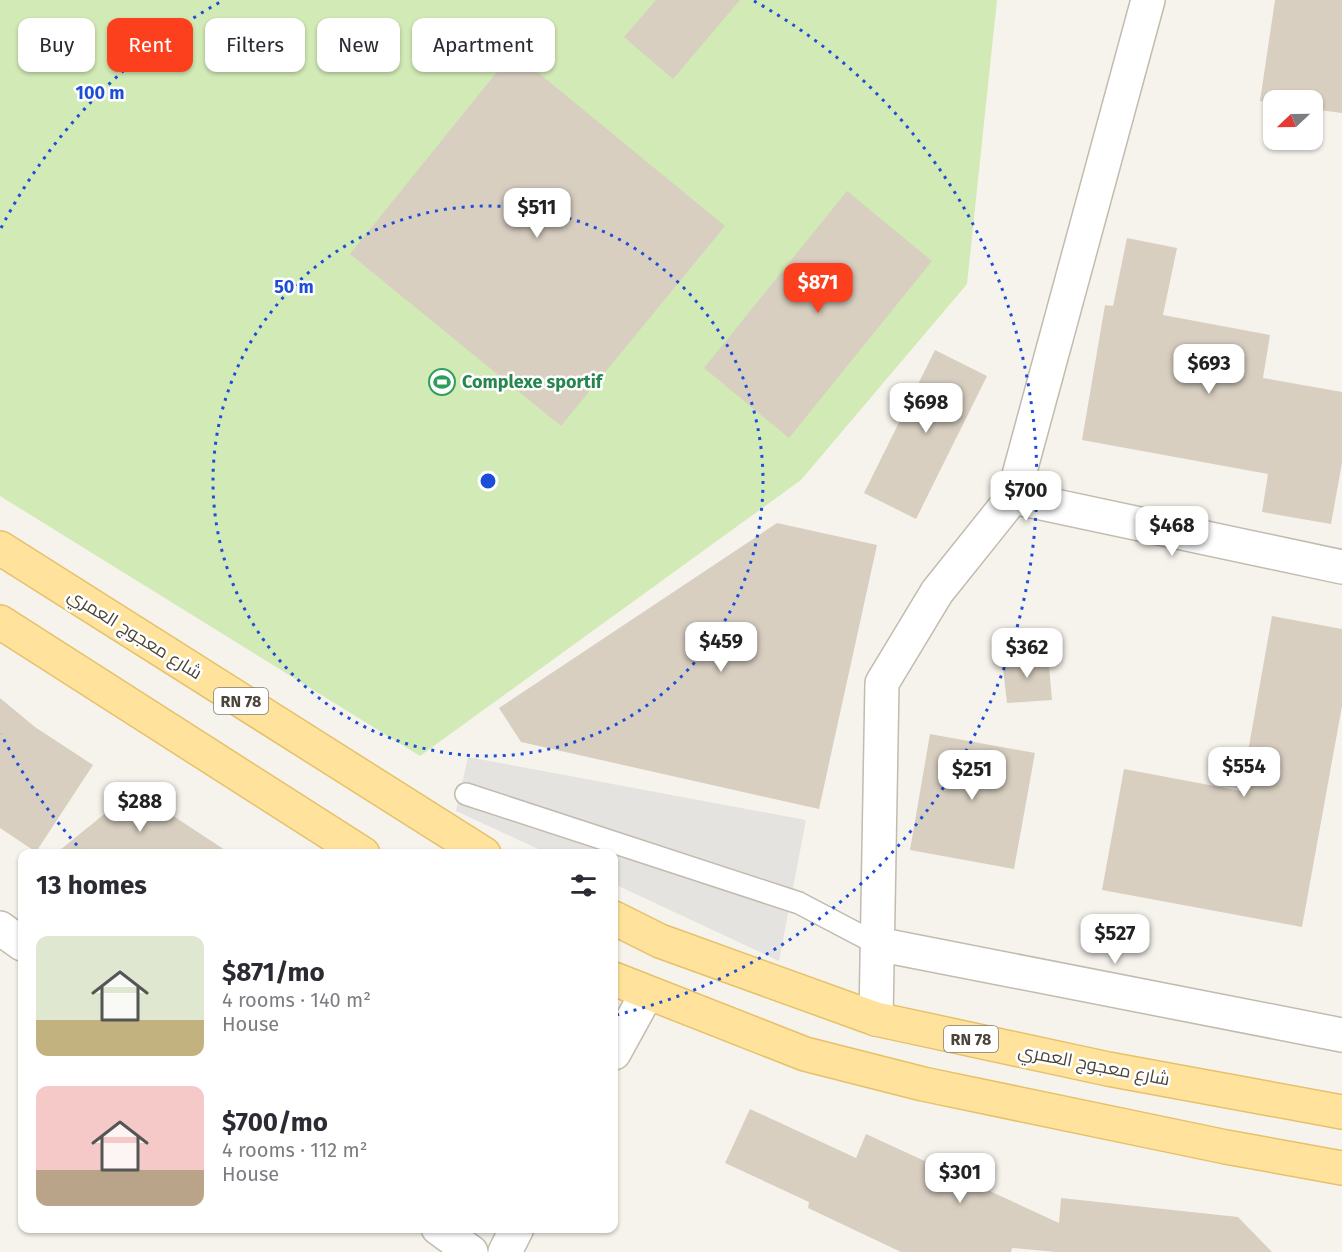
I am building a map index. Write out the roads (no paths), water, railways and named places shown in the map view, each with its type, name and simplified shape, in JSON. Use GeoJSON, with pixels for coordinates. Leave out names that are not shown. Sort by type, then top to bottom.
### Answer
{"type":"FeatureCollection","features":[{"type":"Feature","properties":{"kind":"main road","name":"شارع معجوج العمري"},"geometry":{"type":"LineString","coordinates":[[0,548],[476,849]]}},
{"type":"Feature","properties":{"kind":"main road"},"geometry":{"type":"LineString","coordinates":[[0,621],[355,849]]}},
{"type":"Feature","properties":{"kind":"main road","name":"شارع معجوج العمري"},"geometry":{"type":"LineString","coordinates":[[618,920],[660,941],[876,1019],[1108,1069],[1342,1112]]}},
{"type":"Feature","properties":{"kind":"main road"},"geometry":{"type":"LineString","coordinates":[[618,981],[805,1054],[880,1073],[1226,1147],[1342,1168]]}},
{"type":"Feature","properties":{"kind":"street"},"geometry":{"type":"LineString","coordinates":[[876,1019],[882,683],[937,592],[1013,497],[1148,0]]}},
{"type":"Feature","properties":{"kind":"street"},"geometry":{"type":"LineString","coordinates":[[1013,497],[1342,567]]}},
{"type":"Feature","properties":{"kind":"street"},"geometry":{"type":"LineString","coordinates":[[0,928],[18,941]]}},
{"type":"Feature","properties":{"kind":"street"},"geometry":{"type":"LineString","coordinates":[[877,944],[1342,1035]]}},
{"type":"Feature","properties":{"kind":"street"},"geometry":{"type":"LineString","coordinates":[[618,1046],[647,993]]}},
{"type":"Feature","properties":{"kind":"street"},"geometry":{"type":"LineString","coordinates":[[445,1233],[471,1252]]}},
{"type":"Feature","properties":{"kind":"street"},"geometry":{"type":"LineString","coordinates":[[505,1252],[515,1233]]}},
{"type":"Feature","properties":{"kind":"lane"},"geometry":{"type":"LineString","coordinates":[[466,794],[799,903],[877,944]]}},
{"type":"Feature","properties":{"kind":"place","name":"Complexe sportif"},"geometry":{"type":"Point","coordinates":[442,382]}}]}
